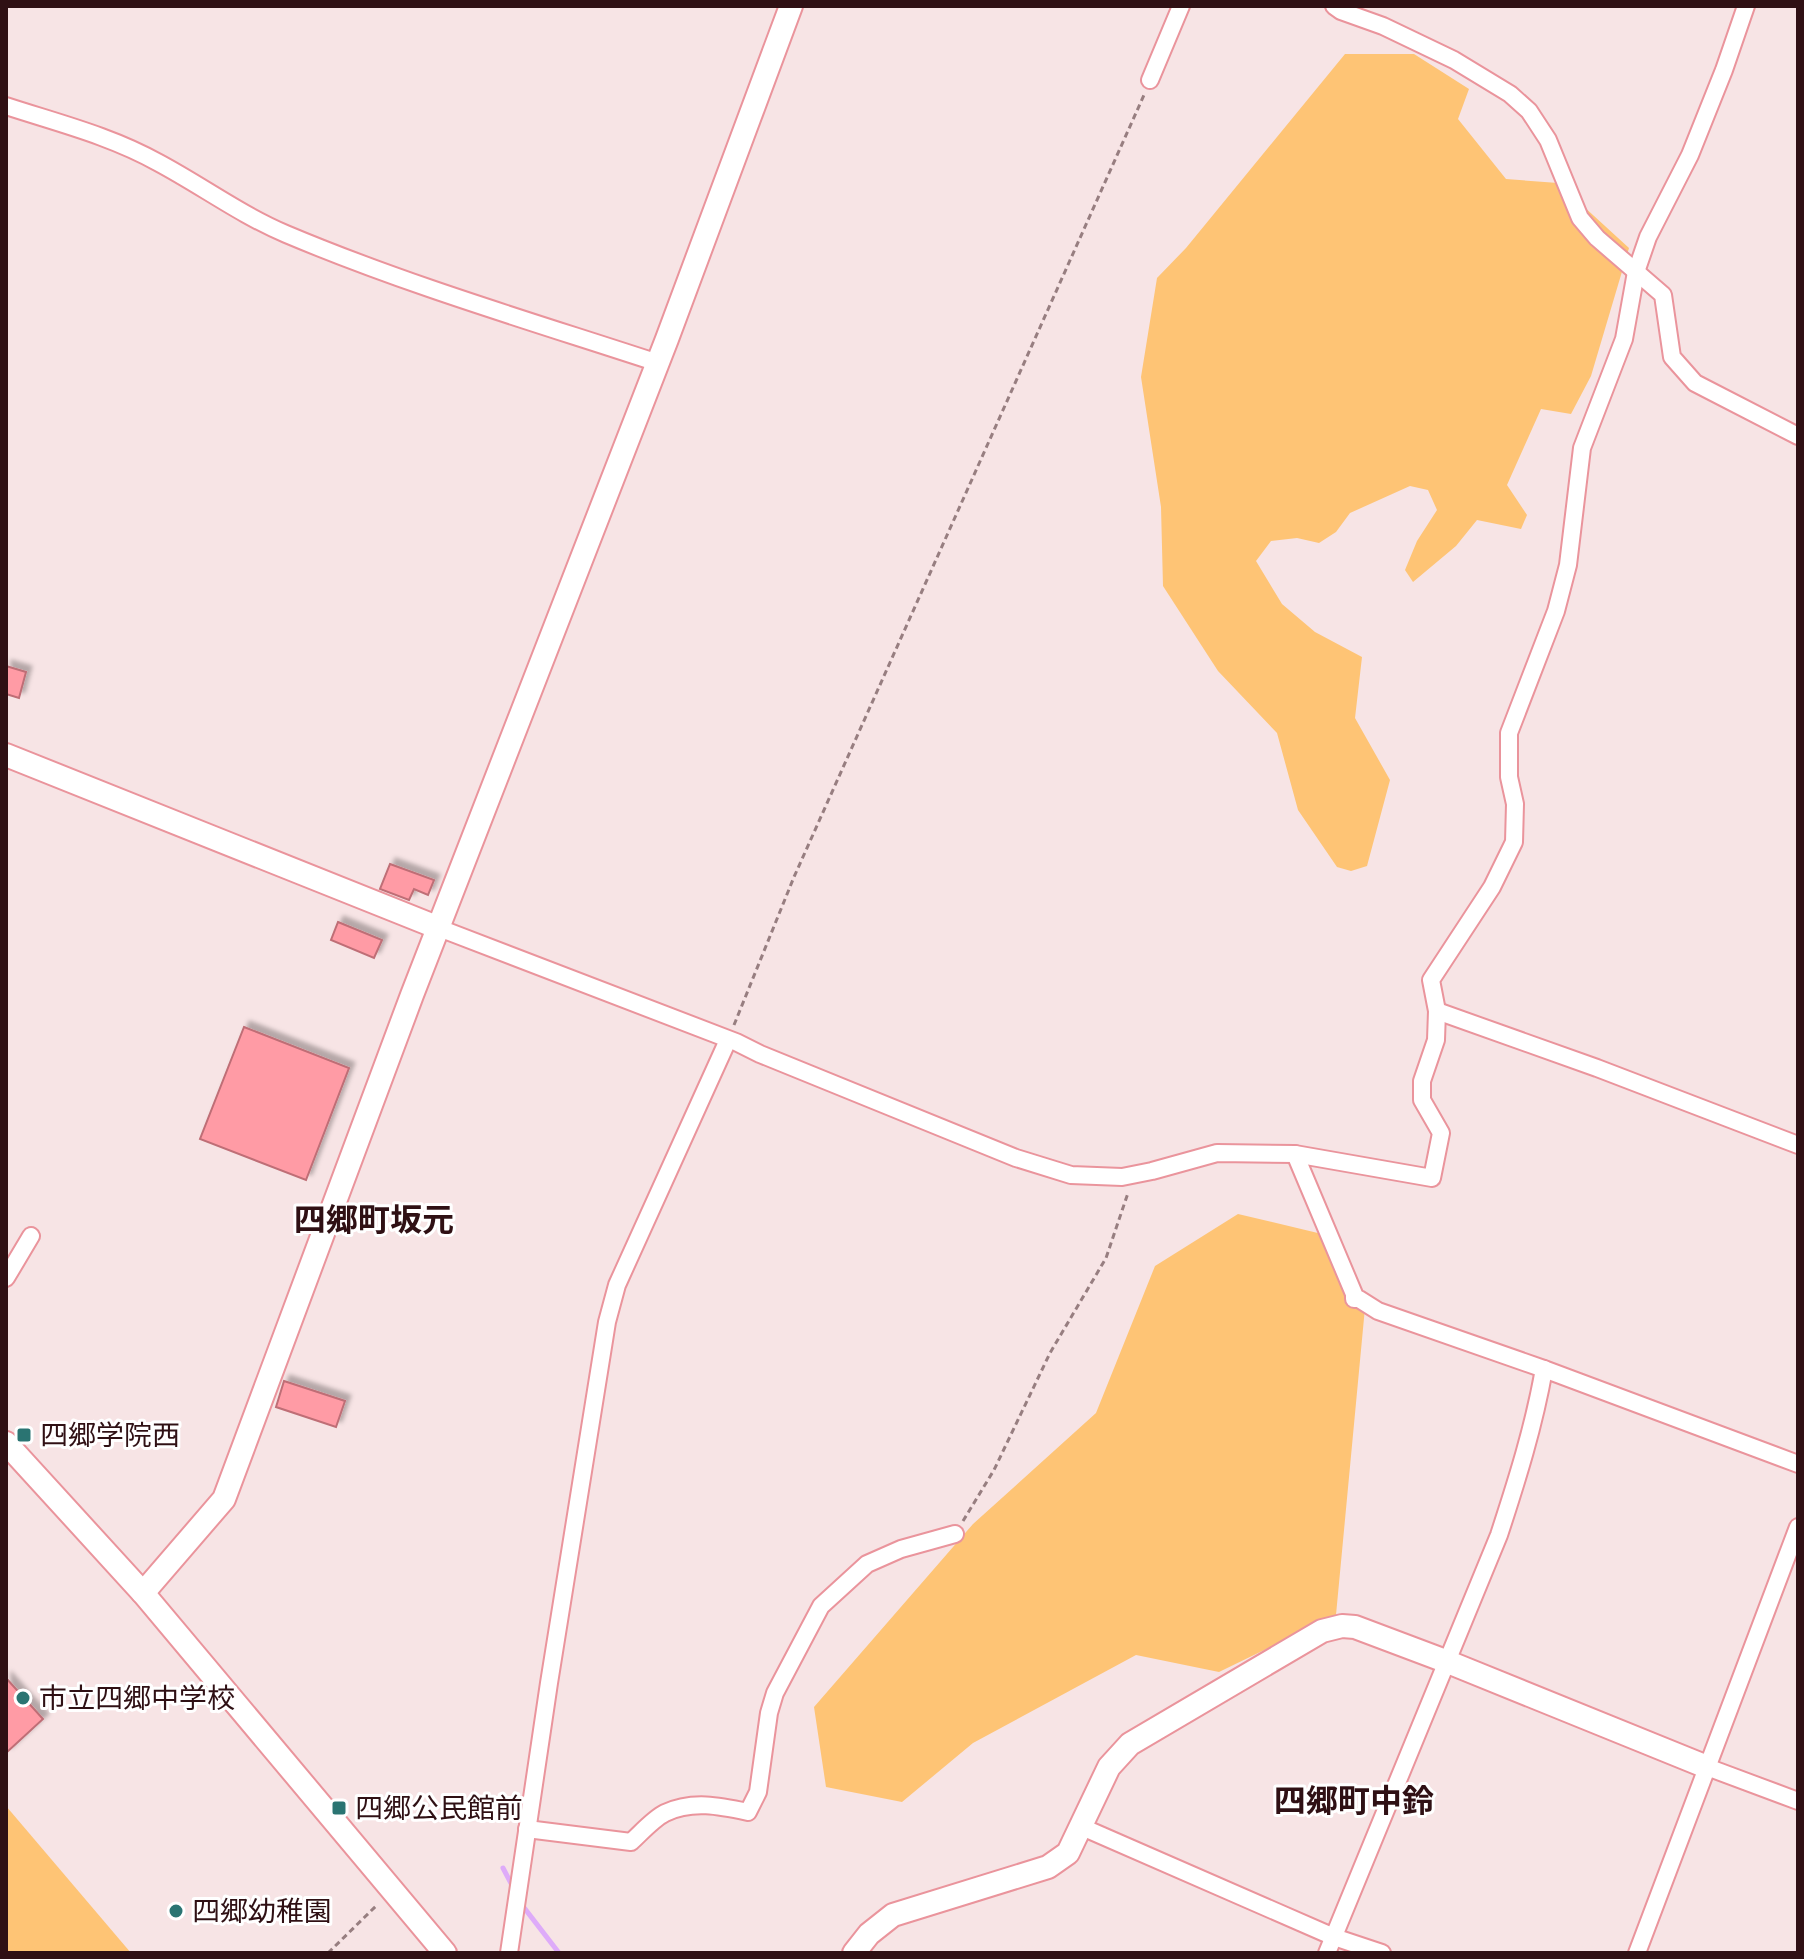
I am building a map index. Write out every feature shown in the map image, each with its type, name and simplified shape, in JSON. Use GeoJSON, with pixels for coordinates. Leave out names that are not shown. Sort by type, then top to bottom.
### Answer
{"type":"FeatureCollection","features":[{"type":"Feature","properties":{"kind":"street"},"geometry":{"type":"LineString","coordinates":[[143,1593],[224,1499],[412,995],[658,363],[791,6]]}},
{"type":"Feature","properties":{"kind":"street"},"geometry":{"type":"LineString","coordinates":[[1150,80],[1181,6]]}},
{"type":"Feature","properties":{"kind":"street"},"geometry":{"type":"LineString","coordinates":[[6,755],[439,928],[736,1042],[1016,1158],[1071,1175],[1122,1177],[1217,1153],[1295,1154],[1432,1178],[1441,1133],[1422,1100],[1422,1081],[1436,1040],[1437,1011],[1431,980],[1492,887],[1514,842],[1515,804],[1509,777],[1509,733],[1556,611],[1568,565],[1582,448],[1624,339],[1636,272],[1648,237],[1690,155],[1746,6]]}},
{"type":"Feature","properties":{"kind":"street"},"geometry":{"type":"LineString","coordinates":[[1345,8],[1454,60],[1510,94],[1529,111],[1548,140],[1580,218],[1597,238],[1663,295],[1672,357],[1695,383],[1798,436]]}},
{"type":"Feature","properties":{"kind":"street"},"geometry":{"type":"LineString","coordinates":[[6,106],[100,136],[159,162],[218,199],[283,233],[387,274],[658,363]]}},
{"type":"Feature","properties":{"kind":"street"},"geometry":{"type":"LineString","coordinates":[[1437,1011],[1798,1145]]}},
{"type":"Feature","properties":{"kind":"street"},"geometry":{"type":"LineString","coordinates":[[509,1953],[607,1322],[617,1285],[728,1040]]}},
{"type":"Feature","properties":{"kind":"street"},"geometry":{"type":"LineString","coordinates":[[1295,1154],[1354,1299],[1378,1311],[1798,1464]]}},
{"type":"Feature","properties":{"kind":"street"},"geometry":{"type":"LineString","coordinates":[[6,1278],[31,1236]]}},
{"type":"Feature","properties":{"kind":"street"},"geometry":{"type":"LineString","coordinates":[[1327,1953],[1499,1535],[1519,1476],[1544,1369]]}},
{"type":"Feature","properties":{"kind":"street"},"geometry":{"type":"LineString","coordinates":[[6,1443],[143,1593],[445,1953]]}},
{"type":"Feature","properties":{"kind":"street"},"geometry":{"type":"LineString","coordinates":[[1637,1953],[1798,1527]]}},
{"type":"Feature","properties":{"kind":"street"},"geometry":{"type":"LineString","coordinates":[[527,1829],[631,1842],[663,1814],[689,1805],[716,1805],[748,1812],[758,1792],[769,1713],[775,1693],[821,1606],[867,1564],[901,1549],[955,1534]]}},
{"type":"Feature","properties":{"kind":"street"},"geometry":{"type":"LineString","coordinates":[[854,1953],[869,1934],[893,1915],[1048,1867],[1068,1853],[1109,1767],[1130,1744],[1322,1631],[1342,1626],[1355,1627],[1448,1662],[1798,1801]]}},
{"type":"Feature","properties":{"kind":"street"},"geometry":{"type":"LineString","coordinates":[[1082,1827],[1334,1937],[1382,1953]]}},
{"type":"Feature","properties":{"kind":"path"},"geometry":{"type":"LineString","coordinates":[[728,1040],[794,877],[1150,80]]}},
{"type":"Feature","properties":{"kind":"path"},"geometry":{"type":"LineString","coordinates":[[955,1534],[994,1470],[1050,1353],[1106,1258],[1134,1174]]}},
{"type":"Feature","properties":{"kind":"path"},"geometry":{"type":"LineString","coordinates":[[328,1953],[392,1890]]}},
{"type":"Feature","properties":{"kind":"shaded area"},"geometry":{"type":"Polygon","coordinates":[[[1345,54],[1414,54],[1469,89],[1458,119],[1506,179],[1558,183],[1629,248],[1591,376],[1571,414],[1541,409],[1507,485],[1527,515],[1521,529],[1477,520],[1456,546],[1413,582],[1405,570],[1417,541],[1437,510],[1428,490],[1410,486],[1350,513],[1336,532],[1319,543],[1297,538],[1271,541],[1256,561],[1282,604],[1315,632],[1362,657],[1355,718],[1390,780],[1367,866],[1351,871],[1337,867],[1298,810],[1277,733],[1218,671],[1163,586],[1161,507],[1141,377],[1157,278],[1186,248],[1345,54]]]}},
{"type":"Feature","properties":{"kind":"shaded area"},"geometry":{"type":"Polygon","coordinates":[[[1238,1214],[1322,1234],[1366,1297],[1336,1615],[1219,1672],[1136,1655],[973,1743],[902,1802],[826,1787],[814,1707],[973,1524],[1096,1413],[1155,1266],[1238,1214]]]}},
{"type":"Feature","properties":{"kind":"shaded area"},"geometry":{"type":"Polygon","coordinates":[[[6,1806],[131,1953],[6,1953],[6,1806]]]}},
{"type":"Feature","properties":{"kind":"building"},"geometry":{"type":"Polygon","coordinates":[[[6,666],[26,672],[19,698],[6,694],[6,666]]]}},
{"type":"Feature","properties":{"kind":"building"},"geometry":{"type":"Polygon","coordinates":[[[390,864],[434,880],[428,895],[414,889],[409,900],[380,889],[390,864]]]}},
{"type":"Feature","properties":{"kind":"building"},"geometry":{"type":"Polygon","coordinates":[[[338,922],[382,940],[374,958],[331,940],[338,922]]]}},
{"type":"Feature","properties":{"kind":"building"},"geometry":{"type":"Polygon","coordinates":[[[244,1027],[349,1068],[306,1180],[200,1139],[244,1027]]]}},
{"type":"Feature","properties":{"kind":"building"},"geometry":{"type":"Polygon","coordinates":[[[284,1381],[345,1401],[336,1427],[276,1407],[284,1381]]]}},
{"type":"Feature","properties":{"kind":"building"},"geometry":{"type":"Polygon","coordinates":[[[6,1678],[43,1719],[6,1753],[6,1678]]]}},
{"type":"Feature","properties":{"kind":"waterway"},"geometry":{"type":"LineString","coordinates":[[503,1868],[514,1889]]}},
{"type":"Feature","properties":{"kind":"waterway"},"geometry":{"type":"LineString","coordinates":[[522,1905],[559,1953]]}},
{"type":"Feature","properties":{"kind":"place","name":"四郷学院西"},"geometry":{"type":"Point","coordinates":[24,1435]}},
{"type":"Feature","properties":{"kind":"place","name":"市立四郷中学校"},"geometry":{"type":"Point","coordinates":[23,1698]}},
{"type":"Feature","properties":{"kind":"place","name":"四郷公民館前"},"geometry":{"type":"Point","coordinates":[339,1808]}},
{"type":"Feature","properties":{"kind":"place","name":"四郷幼稚園"},"geometry":{"type":"Point","coordinates":[176,1911]}},
{"type":"Feature","properties":{"kind":"district","name":"四郷町坂元"},"geometry":{"type":"Point","coordinates":[374,1220]}},
{"type":"Feature","properties":{"kind":"district","name":"四郷町中鈴"},"geometry":{"type":"Point","coordinates":[1354,1801]}}]}
